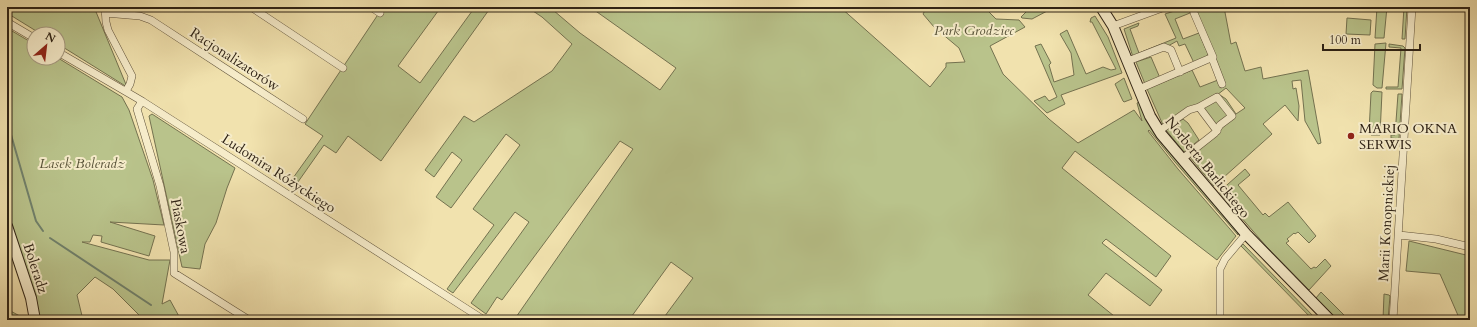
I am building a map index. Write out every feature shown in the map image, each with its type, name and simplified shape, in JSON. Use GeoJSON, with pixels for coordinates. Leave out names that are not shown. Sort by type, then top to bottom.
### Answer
{"type":"FeatureCollection","features":[{"type":"Feature","properties":{"kind":"street"},"geometry":{"type":"LineString","coordinates":[[251,7],[343,68]]}},
{"type":"Feature","properties":{"kind":"street"},"geometry":{"type":"LineString","coordinates":[[371,7],[380,13]]}},
{"type":"Feature","properties":{"kind":"street","name":"Norberta Barlickiego"},"geometry":{"type":"LineString","coordinates":[[1101,7],[1113,26],[1150,116],[1159,131],[1246,234],[1330,320]]}},
{"type":"Feature","properties":{"kind":"street"},"geometry":{"type":"LineString","coordinates":[[1113,26],[1165,7]]}},
{"type":"Feature","properties":{"kind":"street","name":"Marii Konopnickiej"},"geometry":{"type":"LineString","coordinates":[[1393,320],[1412,7]]}},
{"type":"Feature","properties":{"kind":"street"},"geometry":{"type":"LineString","coordinates":[[105,10],[108,30],[132,76],[126,91]]}},
{"type":"Feature","properties":{"kind":"street","name":"Racjonalizatorów"},"geometry":{"type":"LineString","coordinates":[[105,10],[140,16],[151,20],[304,119]]}},
{"type":"Feature","properties":{"kind":"street"},"geometry":{"type":"LineString","coordinates":[[1194,13],[1213,57],[1212,58],[1222,84]]}},
{"type":"Feature","properties":{"kind":"street"},"geometry":{"type":"LineString","coordinates":[[7,22],[26,33]]}},
{"type":"Feature","properties":{"kind":"street"},"geometry":{"type":"LineString","coordinates":[[1128,61],[1164,46],[1171,50],[1180,72]]}},
{"type":"Feature","properties":{"kind":"street","name":"Ludomira Różyckiego"},"geometry":{"type":"LineString","coordinates":[[66,57],[142,101],[484,320]]}},
{"type":"Feature","properties":{"kind":"street"},"geometry":{"type":"LineString","coordinates":[[1139,89],[1212,58]]}},
{"type":"Feature","properties":{"kind":"street"},"geometry":{"type":"LineString","coordinates":[[1159,131],[1189,110],[1199,107],[1217,97],[1232,116],[1182,159]]}},
{"type":"Feature","properties":{"kind":"street","name":"Piaskowa"},"geometry":{"type":"LineString","coordinates":[[142,101],[137,109],[160,186],[174,252],[174,273],[249,320]]}},
{"type":"Feature","properties":{"kind":"street"},"geometry":{"type":"LineString","coordinates":[[1199,107],[1217,130]]}},
{"type":"Feature","properties":{"kind":"street","name":"Boleradz"},"geometry":{"type":"LineString","coordinates":[[7,226],[31,298],[35,320]]}},
{"type":"Feature","properties":{"kind":"street"},"geometry":{"type":"LineString","coordinates":[[1220,320],[1220,269],[1246,234]]}},
{"type":"Feature","properties":{"kind":"street"},"geometry":{"type":"LineString","coordinates":[[1399,235],[1436,239],[1470,247]]}},
{"type":"Feature","properties":{"kind":"green space"},"geometry":{"type":"Polygon","coordinates":[[[7,7],[94,7],[127,87],[66,49],[66,26],[28,26],[7,13],[7,7]]]}},
{"type":"Feature","properties":{"kind":"green space"},"geometry":{"type":"Polygon","coordinates":[[[383,7],[441,7],[398,66],[420,83],[475,7],[491,7],[381,161],[348,136],[336,153],[324,145],[293,189],[288,185],[323,136],[305,124],[383,7]]]}},
{"type":"Feature","properties":{"kind":"green space","name":"Park Grodziec"},"geometry":{"type":"Polygon","coordinates":[[[527,7],[543,7],[553,10],[580,33],[660,90],[676,68],[590,7],[840,7],[930,87],[946,67],[946,63],[965,62],[959,48],[934,27],[923,14],[927,7],[984,7],[996,19],[1019,20],[1025,27],[990,46],[1003,74],[1049,119],[1078,143],[1134,110],[1142,121],[1137,103],[1139,102],[1153,131],[1161,142],[1238,232],[1238,235],[1149,130],[1148,131],[1178,169],[1236,236],[1217,260],[1075,151],[1062,168],[1171,256],[1156,277],[1106,239],[1102,243],[1162,290],[1150,306],[1106,273],[1088,295],[1119,320],[662,320],[693,278],[671,262],[629,320],[514,320],[633,149],[620,141],[502,300],[497,297],[486,314],[471,303],[529,222],[515,212],[453,293],[447,289],[494,225],[473,209],[520,145],[506,134],[451,208],[436,197],[462,160],[452,152],[434,177],[425,170],[464,116],[474,122],[552,71],[572,44],[542,17],[527,7]]]}},
{"type":"Feature","properties":{"kind":"green space"},"geometry":{"type":"Polygon","coordinates":[[[1031,7],[1045,7],[1049,10],[1032,19],[1022,18],[1021,17],[1031,7]]]}},
{"type":"Feature","properties":{"kind":"green space"},"geometry":{"type":"Polygon","coordinates":[[[1187,7],[1190,13],[1175,19],[1183,39],[1199,33],[1208,54],[1206,58],[1194,63],[1185,44],[1179,46],[1177,41],[1168,46],[1133,57],[1124,29],[1139,23],[1138,26],[1130,29],[1139,53],[1176,38],[1165,14],[1187,7]]]}},
{"type":"Feature","properties":{"kind":"green space"},"geometry":{"type":"Polygon","coordinates":[[[1195,7],[1224,7],[1231,44],[1236,42],[1245,71],[1261,67],[1263,79],[1308,70],[1321,143],[1318,144],[1305,121],[1301,80],[1292,81],[1293,89],[1296,88],[1299,106],[1298,121],[1285,105],[1263,124],[1272,134],[1214,186],[1189,156],[1234,117],[1220,95],[1226,99],[1236,114],[1245,108],[1226,88],[1217,95],[1163,125],[1147,89],[1192,70],[1200,87],[1218,80],[1220,70],[1195,7]]]}},
{"type":"Feature","properties":{"kind":"green space"},"geometry":{"type":"Polygon","coordinates":[[[1377,7],[1387,7],[1384,38],[1375,38],[1377,7]]]}},
{"type":"Feature","properties":{"kind":"green space"},"geometry":{"type":"Polygon","coordinates":[[[1404,7],[1407,7],[1405,39],[1402,39],[1404,7]]]}},
{"type":"Feature","properties":{"kind":"green space"},"geometry":{"type":"Polygon","coordinates":[[[1095,16],[1108,37],[1122,73],[1061,95],[1065,104],[1047,113],[1034,101],[1045,96],[1049,101],[1057,97],[1035,46],[1041,44],[1051,63],[1049,65],[1054,82],[1074,75],[1071,53],[1060,34],[1067,30],[1086,74],[1103,67],[1111,70],[1116,69],[1092,22],[1090,22],[1091,18],[1095,16]]]}},
{"type":"Feature","properties":{"kind":"green space"},"geometry":{"type":"Polygon","coordinates":[[[1347,18],[1371,20],[1370,35],[1346,34],[1347,18]]]}},
{"type":"Feature","properties":{"kind":"green space","name":"Lasek Boleradz"},"geometry":{"type":"Polygon","coordinates":[[[7,28],[26,39],[26,66],[66,66],[66,63],[122,97],[129,110],[153,180],[164,225],[110,222],[155,236],[149,256],[101,242],[102,236],[93,235],[90,242],[82,242],[149,260],[170,260],[162,304],[170,300],[181,320],[136,320],[140,316],[113,289],[95,277],[77,295],[83,320],[39,320],[33,290],[7,213],[7,28]]]}},
{"type":"Feature","properties":{"kind":"green space"},"geometry":{"type":"Polygon","coordinates":[[[1386,43],[1382,88],[1377,88],[1373,85],[1375,44],[1386,43]]]}},
{"type":"Feature","properties":{"kind":"green space"},"geometry":{"type":"Polygon","coordinates":[[[1389,44],[1403,46],[1405,48],[1402,89],[1386,89],[1386,87],[1398,87],[1401,48],[1389,47],[1389,44]]]}},
{"type":"Feature","properties":{"kind":"green space"},"geometry":{"type":"Polygon","coordinates":[[[1151,57],[1160,78],[1145,84],[1136,62],[1151,57]]]}},
{"type":"Feature","properties":{"kind":"green space"},"geometry":{"type":"Polygon","coordinates":[[[1124,78],[1132,99],[1124,102],[1115,84],[1124,78]]]}},
{"type":"Feature","properties":{"kind":"green space"},"geometry":{"type":"Polygon","coordinates":[[[1373,91],[1382,92],[1380,135],[1371,135],[1369,132],[1371,93],[1373,91]]]}},
{"type":"Feature","properties":{"kind":"green space"},"geometry":{"type":"Polygon","coordinates":[[[1398,94],[1402,94],[1399,139],[1391,138],[1391,135],[1395,135],[1398,94]]]}},
{"type":"Feature","properties":{"kind":"green space"},"geometry":{"type":"Polygon","coordinates":[[[1217,99],[1230,116],[1217,128],[1203,107],[1217,99]]]}},
{"type":"Feature","properties":{"kind":"green space"},"geometry":{"type":"Polygon","coordinates":[[[152,114],[235,168],[216,223],[205,244],[200,269],[182,267],[149,116],[152,114]]]}},
{"type":"Feature","properties":{"kind":"green space"},"geometry":{"type":"Polygon","coordinates":[[[1183,119],[1188,123],[1199,140],[1184,152],[1166,130],[1183,119]]]}},
{"type":"Feature","properties":{"kind":"green space"},"geometry":{"type":"Polygon","coordinates":[[[1245,169],[1250,175],[1238,185],[1263,215],[1265,213],[1269,217],[1288,202],[1316,236],[1309,243],[1298,232],[1295,234],[1294,233],[1287,239],[1289,241],[1286,243],[1311,269],[1314,267],[1316,268],[1325,259],[1331,266],[1309,290],[1266,246],[1219,192],[1245,169]]]}},
{"type":"Feature","properties":{"kind":"green space"},"geometry":{"type":"Polygon","coordinates":[[[1409,241],[1470,256],[1470,320],[1460,320],[1440,274],[1406,271],[1409,241]]]}},
{"type":"Feature","properties":{"kind":"green space"},"geometry":{"type":"Polygon","coordinates":[[[1243,244],[1317,320],[1313,320],[1241,246],[1243,244]]]}},
{"type":"Feature","properties":{"kind":"green space"},"geometry":{"type":"Polygon","coordinates":[[[1321,292],[1349,320],[1338,320],[1316,298],[1321,292]]]}},
{"type":"Feature","properties":{"kind":"green space"},"geometry":{"type":"Polygon","coordinates":[[[1384,294],[1390,296],[1388,320],[1383,320],[1384,294]]]}},
{"type":"Feature","properties":{"kind":"green space"},"geometry":{"type":"Polygon","coordinates":[[[7,309],[27,320],[7,320],[7,309]]]}},
{"type":"Feature","properties":{"kind":"waterway"},"geometry":{"type":"LineString","coordinates":[[7,121],[36,221],[43,231]]}},
{"type":"Feature","properties":{"kind":"waterway"},"geometry":{"type":"LineString","coordinates":[[50,238],[151,305]]}},
{"type":"Feature","properties":{"kind":"place","name":"MARIO OKNA SERWIS"},"geometry":{"type":"Point","coordinates":[1351,136]}}]}
